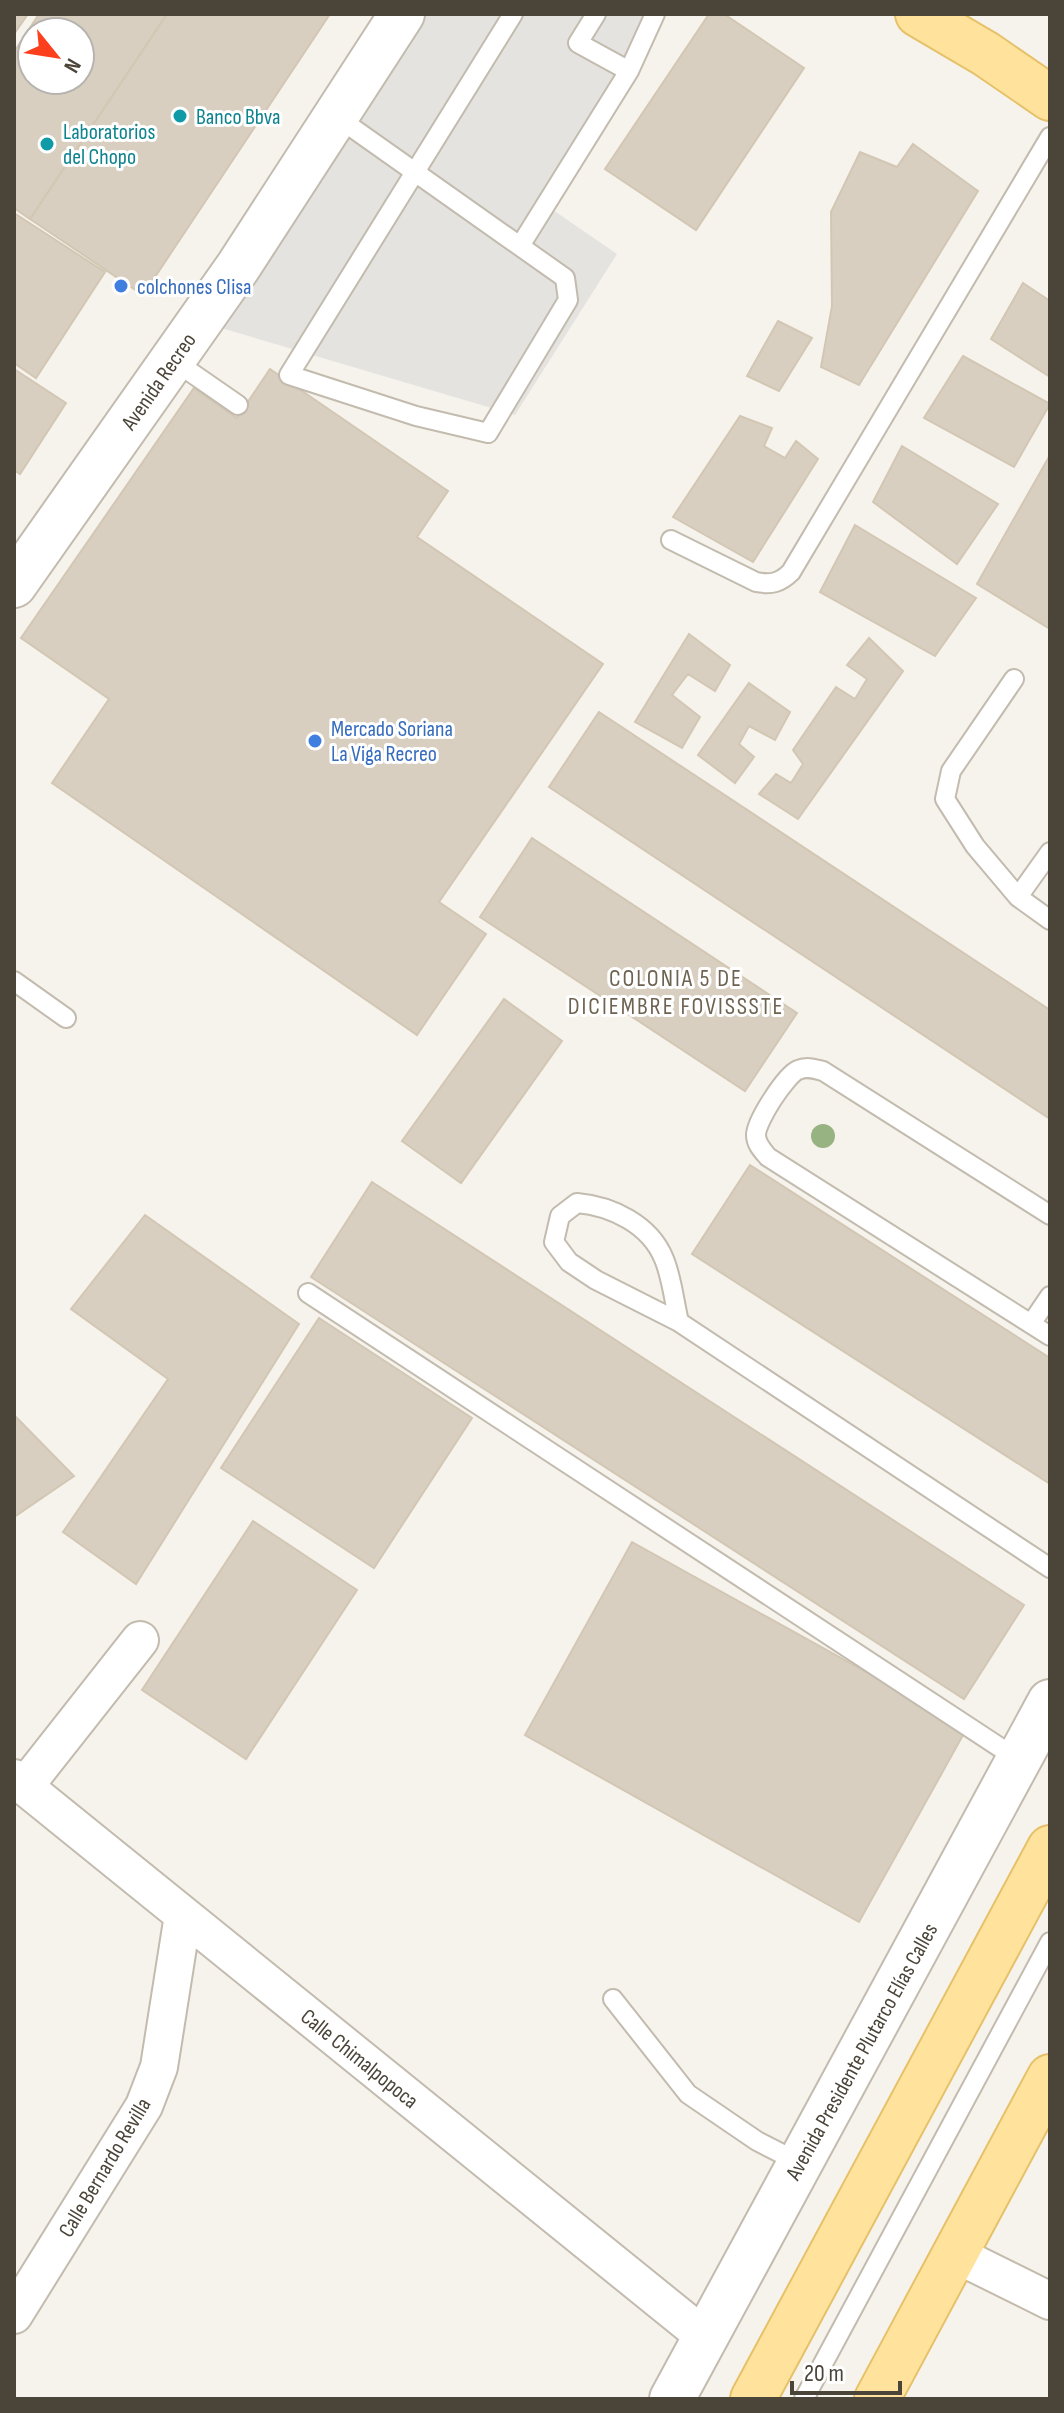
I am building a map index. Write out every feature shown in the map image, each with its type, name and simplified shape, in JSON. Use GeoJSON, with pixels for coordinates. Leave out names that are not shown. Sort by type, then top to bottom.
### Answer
{"type":"FeatureCollection","features":[{"type":"Feature","properties":{"kind":"main road"},"geometry":{"type":"LineString","coordinates":[[918,14],[986,54],[1050,98]]}},
{"type":"Feature","properties":{"kind":"main road"},"geometry":{"type":"LineString","coordinates":[[753,2399],[1050,1848]]}},
{"type":"Feature","properties":{"kind":"main road"},"geometry":{"type":"LineString","coordinates":[[877,2399],[1050,2077]]}},
{"type":"Feature","properties":{"kind":"street","name":"Avenida Recreo"},"geometry":{"type":"LineString","coordinates":[[14,585],[173,360],[337,117],[402,14]]}},
{"type":"Feature","properties":{"kind":"street"},"geometry":{"type":"LineString","coordinates":[[20,1782],[140,1640]]}},
{"type":"Feature","properties":{"kind":"street","name":"Avenida Presidente Plutarco Elías Calles"},"geometry":{"type":"LineString","coordinates":[[672,2399],[1050,1702]]}},
{"type":"Feature","properties":{"kind":"street","name":"Calle Chimalpopoca"},"geometry":{"type":"LineString","coordinates":[[20,1782],[705,2337]]}},
{"type":"Feature","properties":{"kind":"street","name":"Calle Bernardo Revilla"},"geometry":{"type":"LineString","coordinates":[[14,2315],[144,2106],[159,2067],[183,1915]]}},
{"type":"Feature","properties":{"kind":"street"},"geometry":{"type":"LineString","coordinates":[[955,2254],[1050,2301]]}},
{"type":"Feature","properties":{"kind":"lane"},"geometry":{"type":"LineString","coordinates":[[337,117],[414,173],[565,278],[568,300],[488,433],[416,416],[289,375],[414,173],[513,14]]}},
{"type":"Feature","properties":{"kind":"lane"},"geometry":{"type":"LineString","coordinates":[[596,14],[578,43],[629,71]]}},
{"type":"Feature","properties":{"kind":"lane"},"geometry":{"type":"LineString","coordinates":[[520,246],[629,71],[655,14]]}},
{"type":"Feature","properties":{"kind":"lane"},"geometry":{"type":"LineString","coordinates":[[671,540],[756,582],[769,584],[782,581],[791,572],[1050,137]]}},
{"type":"Feature","properties":{"kind":"lane"},"geometry":{"type":"LineString","coordinates":[[173,360],[238,405]]}},
{"type":"Feature","properties":{"kind":"lane"},"geometry":{"type":"LineString","coordinates":[[1014,679],[951,771],[945,799],[975,846],[1018,897],[1050,920]]}},
{"type":"Feature","properties":{"kind":"lane"},"geometry":{"type":"LineString","coordinates":[[1018,897],[1050,852]]}},
{"type":"Feature","properties":{"kind":"lane"},"geometry":{"type":"LineString","coordinates":[[14,981],[66,1018]]}},
{"type":"Feature","properties":{"kind":"lane"},"geometry":{"type":"LineString","coordinates":[[1050,1215],[823,1071],[810,1067],[797,1070],[786,1080],[760,1120],[756,1133],[759,1147],[768,1157],[1050,1336]]}},
{"type":"Feature","properties":{"kind":"lane"},"geometry":{"type":"LineString","coordinates":[[679,1322],[664,1258],[650,1236],[628,1219],[600,1205],[577,1203],[560,1216],[554,1242],[569,1262],[596,1280],[679,1322],[1050,1568]]}},
{"type":"Feature","properties":{"kind":"lane"},"geometry":{"type":"LineString","coordinates":[[308,1293],[1019,1760]]}},
{"type":"Feature","properties":{"kind":"lane"},"geometry":{"type":"LineString","coordinates":[[1031,1324],[1050,1296]]}},
{"type":"Feature","properties":{"kind":"lane"},"geometry":{"type":"LineString","coordinates":[[804,2399],[1050,1942]]}},
{"type":"Feature","properties":{"kind":"lane"},"geometry":{"type":"LineString","coordinates":[[613,1999],[688,2094],[757,2141],[800,2163]]}},
{"type":"Feature","properties":{"kind":"shaded area"},"geometry":{"type":"Polygon","coordinates":[[[423,14],[659,14],[537,199],[617,254],[515,415],[218,327],[423,14]]]}},
{"type":"Feature","properties":{"kind":"building"},"geometry":{"type":"Polygon","coordinates":[[[14,14],[28,14],[16,16],[14,34],[14,14]]]}},
{"type":"Feature","properties":{"kind":"building","name":"Laboratorios del Chopo"},"geometry":{"type":"Polygon","coordinates":[[[39,14],[167,14],[30,219],[14,208],[16,49],[16,96],[96,96],[96,16],[39,14]]]}},
{"type":"Feature","properties":{"kind":"building","name":"Banco Bbva"},"geometry":{"type":"Polygon","coordinates":[[[167,14],[330,14],[143,295],[30,219],[167,14]]]}},
{"type":"Feature","properties":{"kind":"building"},"geometry":{"type":"Polygon","coordinates":[[[709,14],[724,14],[804,68],[696,230],[605,169],[709,14]]]}},
{"type":"Feature","properties":{"kind":"building"},"geometry":{"type":"Polygon","coordinates":[[[913,144],[978,191],[859,385],[821,367],[832,306],[831,212],[860,152],[897,167],[913,144]]]}},
{"type":"Feature","properties":{"kind":"building"},"geometry":{"type":"Polygon","coordinates":[[[14,213],[105,272],[36,378],[14,363],[14,213]]]}},
{"type":"Feature","properties":{"kind":"building"},"geometry":{"type":"Polygon","coordinates":[[[1023,283],[1050,301],[1050,377],[991,339],[1023,283]]]}},
{"type":"Feature","properties":{"kind":"building"},"geometry":{"type":"Polygon","coordinates":[[[778,321],[812,338],[779,391],[747,376],[778,321]]]}},
{"type":"Feature","properties":{"kind":"building"},"geometry":{"type":"Polygon","coordinates":[[[963,356],[1050,404],[1014,467],[924,418],[963,356]]]}},
{"type":"Feature","properties":{"kind":"building"},"geometry":{"type":"Polygon","coordinates":[[[14,369],[66,403],[20,474],[14,470],[14,369]]]}},
{"type":"Feature","properties":{"kind":"building","name":"Mercado Soriana La Viga Recreo"},"geometry":{"type":"Polygon","coordinates":[[[270,369],[448,491],[417,537],[603,664],[439,902],[486,934],[417,1035],[52,783],[109,699],[21,638],[194,388],[237,418],[270,369]]]}},
{"type":"Feature","properties":{"kind":"building"},"geometry":{"type":"Polygon","coordinates":[[[740,416],[772,428],[764,446],[785,458],[796,441],[818,459],[753,562],[673,517],[740,416]]]}},
{"type":"Feature","properties":{"kind":"building"},"geometry":{"type":"Polygon","coordinates":[[[902,446],[998,504],[957,564],[873,502],[902,446]]]}},
{"type":"Feature","properties":{"kind":"building"},"geometry":{"type":"Polygon","coordinates":[[[1050,455],[1050,629],[977,584],[1050,455]]]}},
{"type":"Feature","properties":{"kind":"building"},"geometry":{"type":"Polygon","coordinates":[[[855,525],[976,598],[935,656],[820,592],[855,525]]]}},
{"type":"Feature","properties":{"kind":"building"},"geometry":{"type":"Polygon","coordinates":[[[689,634],[730,665],[715,691],[688,674],[672,695],[700,717],[682,748],[635,722],[689,634]]]}},
{"type":"Feature","properties":{"kind":"building"},"geometry":{"type":"Polygon","coordinates":[[[869,638],[903,671],[798,819],[759,794],[776,774],[791,783],[803,764],[793,750],[836,687],[855,699],[867,679],[847,665],[869,638]]]}},
{"type":"Feature","properties":{"kind":"building"},"geometry":{"type":"Polygon","coordinates":[[[749,683],[790,712],[775,740],[749,726],[739,744],[754,757],[735,783],[698,755],[749,683]]]}},
{"type":"Feature","properties":{"kind":"building"},"geometry":{"type":"Polygon","coordinates":[[[599,712],[1050,1010],[1050,1119],[549,787],[599,712]]]}},
{"type":"Feature","properties":{"kind":"building"},"geometry":{"type":"Polygon","coordinates":[[[532,838],[797,1013],[745,1091],[480,917],[532,838]]]}},
{"type":"Feature","properties":{"kind":"building"},"geometry":{"type":"Polygon","coordinates":[[[504,999],[562,1041],[461,1183],[402,1141],[504,999]]]}},
{"type":"Feature","properties":{"kind":"building"},"geometry":{"type":"Polygon","coordinates":[[[750,1165],[1050,1358],[1050,1484],[692,1254],[750,1165]]]}},
{"type":"Feature","properties":{"kind":"building"},"geometry":{"type":"Polygon","coordinates":[[[372,1182],[1024,1605],[964,1699],[311,1277],[372,1182]]]}},
{"type":"Feature","properties":{"kind":"building"},"geometry":{"type":"Polygon","coordinates":[[[145,1215],[299,1324],[136,1584],[63,1532],[168,1379],[71,1309],[145,1215]]]}},
{"type":"Feature","properties":{"kind":"building"},"geometry":{"type":"Polygon","coordinates":[[[319,1318],[472,1418],[374,1568],[221,1468],[319,1318]]]}},
{"type":"Feature","properties":{"kind":"building"},"geometry":{"type":"Polygon","coordinates":[[[14,1415],[74,1476],[14,1517],[14,1415]]]}},
{"type":"Feature","properties":{"kind":"building"},"geometry":{"type":"Polygon","coordinates":[[[253,1521],[357,1590],[246,1759],[142,1690],[253,1521]]]}},
{"type":"Feature","properties":{"kind":"building"},"geometry":{"type":"Polygon","coordinates":[[[632,1542],[967,1728],[859,1922],[525,1735],[632,1542]]]}},
{"type":"Feature","properties":{"kind":"place","name":"Banco Bbva"},"geometry":{"type":"Point","coordinates":[180,116]}},
{"type":"Feature","properties":{"kind":"place","name":"Laboratorios del Chopo"},"geometry":{"type":"Point","coordinates":[47,144]}},
{"type":"Feature","properties":{"kind":"place","name":"colchones Clisa"},"geometry":{"type":"Point","coordinates":[121,286]}},
{"type":"Feature","properties":{"kind":"place","name":"Mercado Soriana La Viga Recreo"},"geometry":{"type":"Point","coordinates":[315,741]}},
{"type":"Feature","properties":{"kind":"district","name":"COLONIA 5 DE DICIEMBRE FOVISSSTE"},"geometry":{"type":"Point","coordinates":[676,992]}}]}
